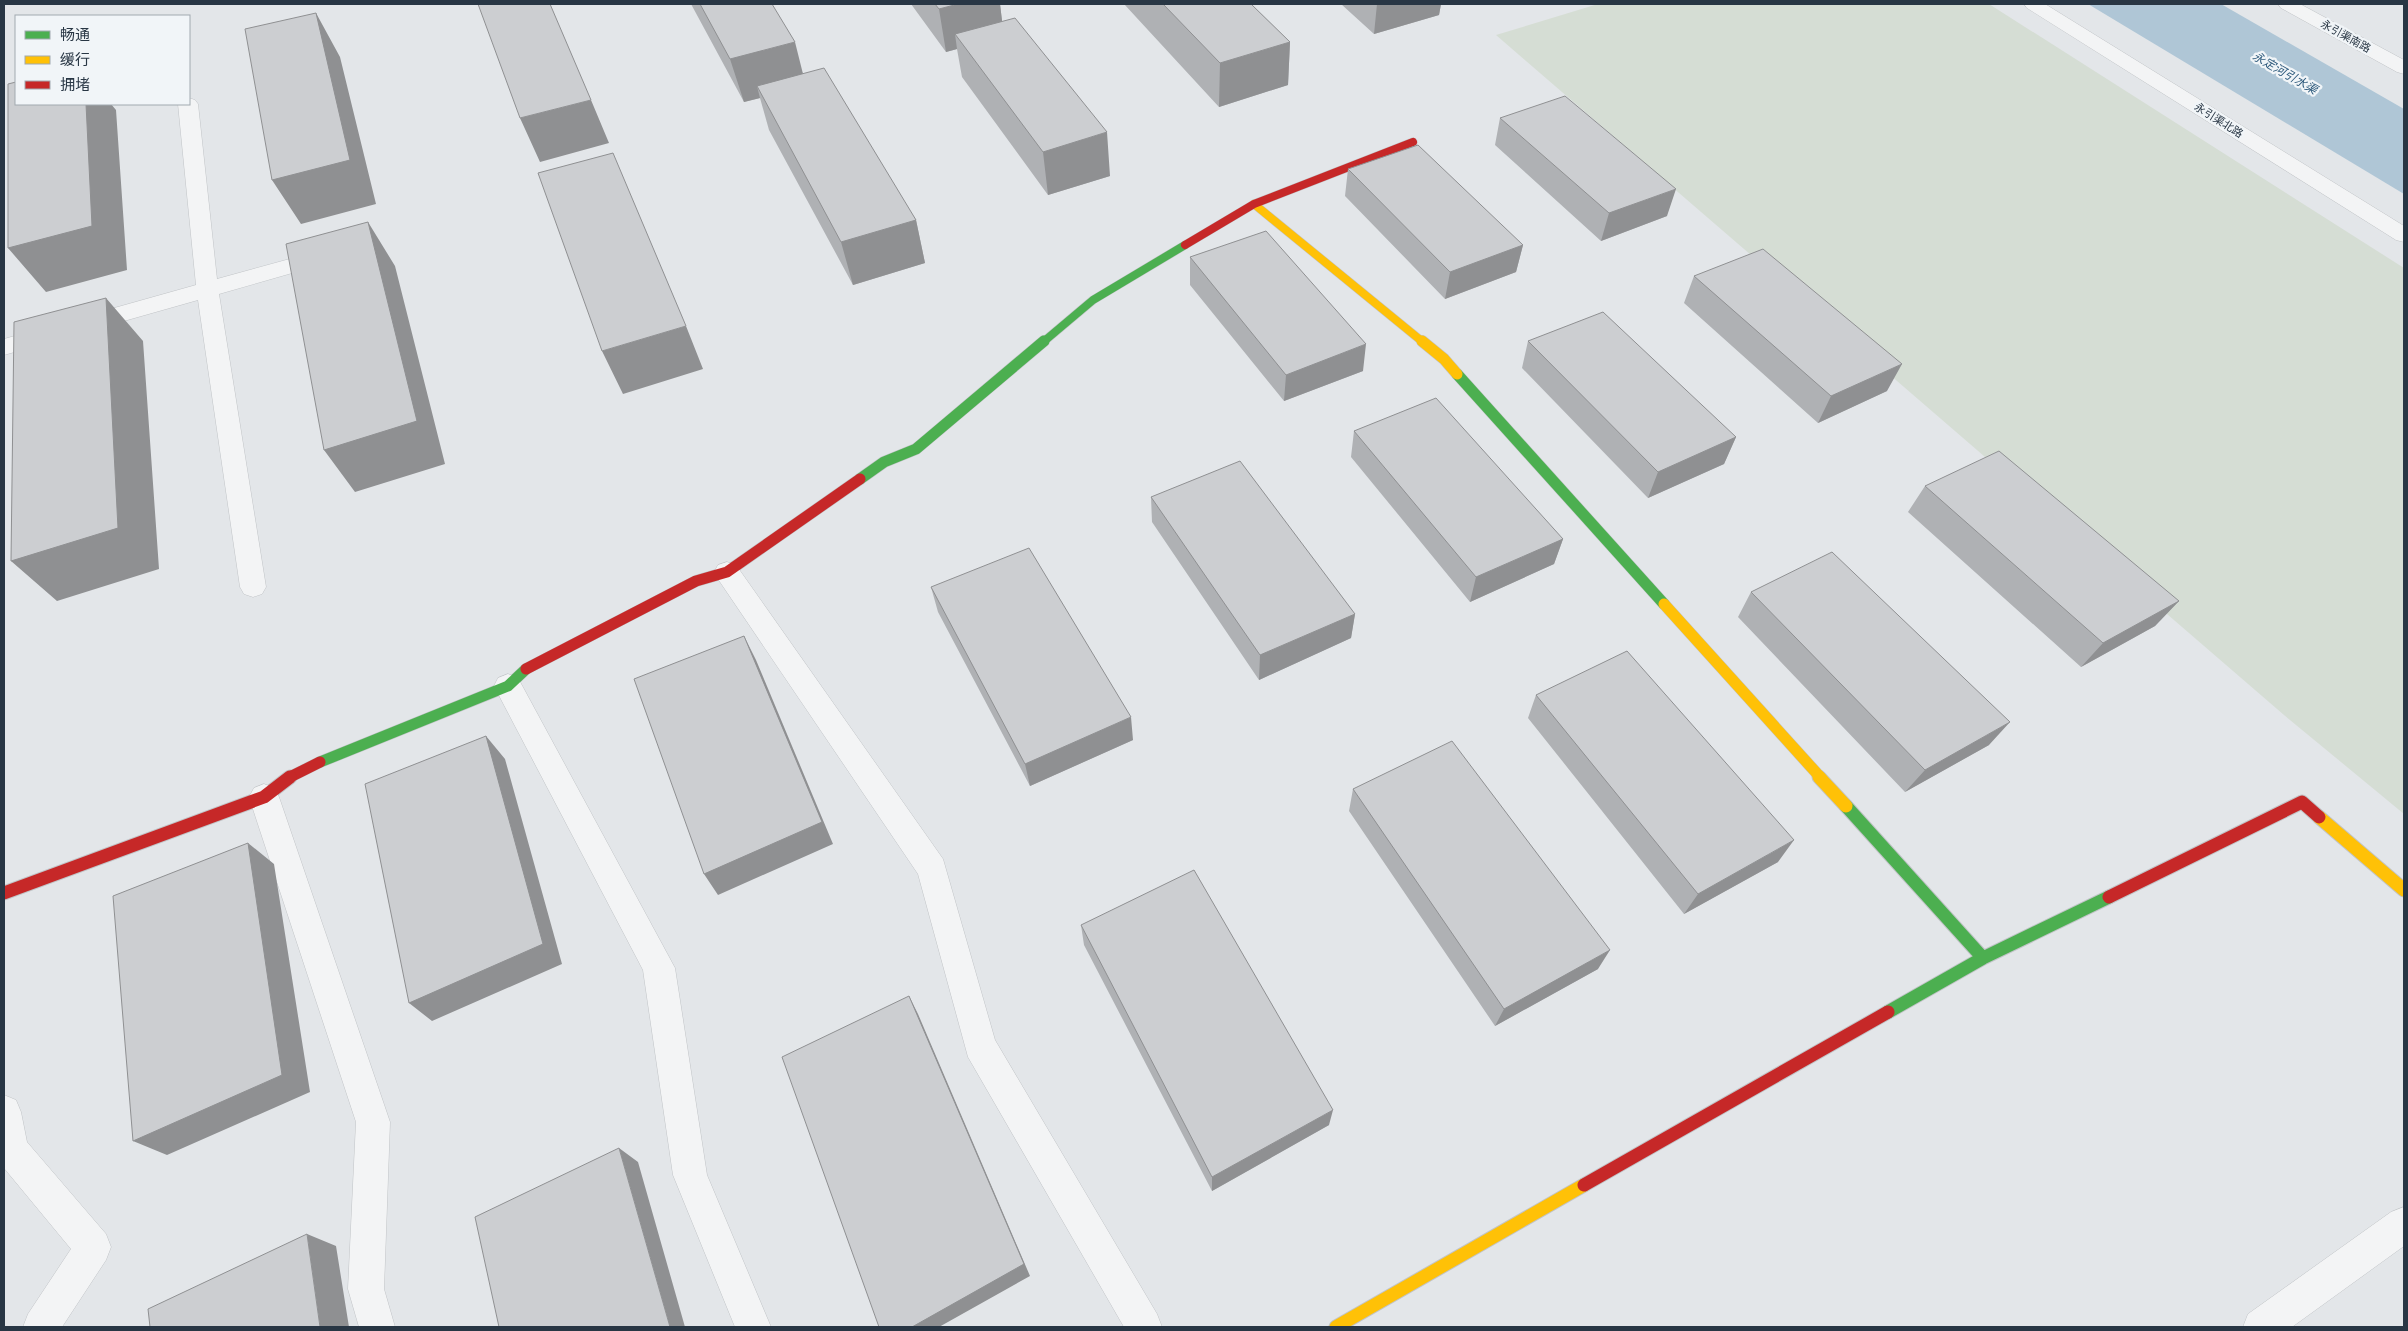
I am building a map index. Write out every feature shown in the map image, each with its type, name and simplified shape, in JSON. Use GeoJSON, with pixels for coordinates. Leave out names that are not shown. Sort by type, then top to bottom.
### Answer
{"type":"FeatureCollection","features":[{"type":"Feature","properties":{"kind":"street","name":"永引渠北路"},"geometry":{"type":"LineString","coordinates":[[2033,4],[2404,235]]}},
{"type":"Feature","properties":{"kind":"street","name":"永引渠南路"},"geometry":{"type":"LineString","coordinates":[[2288,4],[2404,68]]}},
{"type":"Feature","properties":{"kind":"street"},"geometry":{"type":"LineString","coordinates":[[188,105],[207,289],[253,588]]}},
{"type":"Feature","properties":{"kind":"street"},"geometry":{"type":"LineString","coordinates":[[4,893],[264,797],[294,773],[508,686],[521,672],[696,581],[727,572],[884,462],[916,449],[1093,300],[1254,204],[1414,142]]}},
{"type":"Feature","properties":{"kind":"street"},"geometry":{"type":"LineString","coordinates":[[1254,204],[1444,359],[1983,958]]}},
{"type":"Feature","properties":{"kind":"street"},"geometry":{"type":"LineString","coordinates":[[4,347],[342,252]]}},
{"type":"Feature","properties":{"kind":"street"},"geometry":{"type":"LineString","coordinates":[[727,572],[932,869],[980,1046],[1144,1327]]}},
{"type":"Feature","properties":{"kind":"street"},"geometry":{"type":"LineString","coordinates":[[508,686],[659,968],[690,1175],[753,1327]]}},
{"type":"Feature","properties":{"kind":"street"},"geometry":{"type":"LineString","coordinates":[[264,797],[373,1122],[366,1289],[376,1327]]}},
{"type":"Feature","properties":{"kind":"street"},"geometry":{"type":"LineString","coordinates":[[1336,1327],[1983,958],[2302,802],[2404,890]]}},
{"type":"Feature","properties":{"kind":"street"},"geometry":{"type":"LineString","coordinates":[[4,1112],[11,1150],[93,1248],[41,1327]]}},
{"type":"Feature","properties":{"kind":"street"},"geometry":{"type":"LineString","coordinates":[[2261,1327],[2404,1225]]}},
{"type":"Feature","properties":{"kind":"shaded area"},"geometry":{"type":"Polygon","coordinates":[[[1598,4],[1989,4],[2404,268],[2404,814],[2284,715],[1496,35],[1598,4]]]}},
{"type":"Feature","properties":{"kind":"water","name":"永定河引水渠"},"geometry":{"type":"Polygon","coordinates":[[[2088,4],[2221,4],[2404,109],[2404,194],[2088,4]]]}},
{"type":"Feature","properties":{"kind":"building"},"geometry":{"type":"Polygon","coordinates":[[[478,4],[550,4],[591,100],[520,118],[478,4]]]}},
{"type":"Feature","properties":{"kind":"building"},"geometry":{"type":"Polygon","coordinates":[[[700,4],[772,4],[795,42],[730,59],[700,4]]]}},
{"type":"Feature","properties":{"kind":"building"},"geometry":{"type":"Polygon","coordinates":[[[935,4],[958,4],[939,9],[935,4]]]}},
{"type":"Feature","properties":{"kind":"building"},"geometry":{"type":"Polygon","coordinates":[[[1163,4],[1251,4],[1290,42],[1220,63],[1163,4]]]}},
{"type":"Feature","properties":{"kind":"building"},"geometry":{"type":"Polygon","coordinates":[[[316,13],[350,160],[272,180],[245,29],[316,13]]]}},
{"type":"Feature","properties":{"kind":"building"},"geometry":{"type":"Polygon","coordinates":[[[1015,18],[1107,132],[1043,152],[955,34],[1015,18]]]}},
{"type":"Feature","properties":{"kind":"building"},"geometry":{"type":"Polygon","coordinates":[[[824,68],[916,220],[841,242],[757,86],[824,68]]]}},
{"type":"Feature","properties":{"kind":"building"},"geometry":{"type":"Polygon","coordinates":[[[15,82],[15,105],[86,105],[92,226],[8,248],[8,84],[15,82]]]}},
{"type":"Feature","properties":{"kind":"building"},"geometry":{"type":"Polygon","coordinates":[[[1565,96],[1676,189],[1609,213],[1500,118],[1565,96]]]}},
{"type":"Feature","properties":{"kind":"building"},"geometry":{"type":"Polygon","coordinates":[[[1418,145],[1523,245],[1450,272],[1348,169],[1418,145]]]}},
{"type":"Feature","properties":{"kind":"building"},"geometry":{"type":"Polygon","coordinates":[[[613,153],[686,326],[602,351],[538,173],[613,153]]]}},
{"type":"Feature","properties":{"kind":"building"},"geometry":{"type":"Polygon","coordinates":[[[368,222],[417,421],[324,450],[286,244],[368,222]]]}},
{"type":"Feature","properties":{"kind":"building"},"geometry":{"type":"Polygon","coordinates":[[[1266,231],[1366,344],[1286,375],[1190,257],[1266,231]]]}},
{"type":"Feature","properties":{"kind":"building"},"geometry":{"type":"Polygon","coordinates":[[[1763,249],[1902,364],[1831,396],[1694,276],[1763,249]]]}},
{"type":"Feature","properties":{"kind":"building"},"geometry":{"type":"Polygon","coordinates":[[[106,298],[118,528],[11,561],[14,322],[106,298]]]}},
{"type":"Feature","properties":{"kind":"building"},"geometry":{"type":"Polygon","coordinates":[[[1603,312],[1736,437],[1658,472],[1528,341],[1603,312]]]}},
{"type":"Feature","properties":{"kind":"building"},"geometry":{"type":"Polygon","coordinates":[[[1436,398],[1563,539],[1476,577],[1354,431],[1436,398]]]}},
{"type":"Feature","properties":{"kind":"building"},"geometry":{"type":"Polygon","coordinates":[[[1999,451],[2179,601],[2103,643],[1925,486],[1999,451]]]}},
{"type":"Feature","properties":{"kind":"building"},"geometry":{"type":"Polygon","coordinates":[[[1240,461],[1355,614],[1260,655],[1151,497],[1240,461]]]}},
{"type":"Feature","properties":{"kind":"building"},"geometry":{"type":"Polygon","coordinates":[[[1029,548],[1131,717],[1025,764],[931,587],[1029,548]]]}},
{"type":"Feature","properties":{"kind":"building"},"geometry":{"type":"Polygon","coordinates":[[[1832,552],[2010,722],[1925,770],[1751,592],[1832,552]]]}},
{"type":"Feature","properties":{"kind":"building"},"geometry":{"type":"Polygon","coordinates":[[[744,636],[822,822],[704,874],[634,679],[744,636]]]}},
{"type":"Feature","properties":{"kind":"building"},"geometry":{"type":"Polygon","coordinates":[[[1627,651],[1794,840],[1698,894],[1536,695],[1627,651]]]}},
{"type":"Feature","properties":{"kind":"building"},"geometry":{"type":"Polygon","coordinates":[[[486,736],[543,944],[409,1003],[365,784],[486,736]]]}},
{"type":"Feature","properties":{"kind":"building"},"geometry":{"type":"Polygon","coordinates":[[[1452,741],[1610,950],[1504,1009],[1353,789],[1452,741]]]}},
{"type":"Feature","properties":{"kind":"building"},"geometry":{"type":"Polygon","coordinates":[[[248,843],[282,1075],[133,1141],[113,896],[248,843]]]}},
{"type":"Feature","properties":{"kind":"building"},"geometry":{"type":"Polygon","coordinates":[[[1194,870],[1333,1110],[1212,1177],[1081,925],[1194,870]]]}},
{"type":"Feature","properties":{"kind":"building"},"geometry":{"type":"Polygon","coordinates":[[[909,996],[1024,1264],[912,1327],[879,1327],[782,1057],[909,996]]]}},
{"type":"Feature","properties":{"kind":"building"},"geometry":{"type":"Polygon","coordinates":[[[619,1148],[670,1327],[499,1327],[475,1217],[619,1148]]]}},
{"type":"Feature","properties":{"kind":"building"},"geometry":{"type":"Polygon","coordinates":[[[307,1234],[320,1327],[150,1327],[148,1309],[307,1234]]]}},
{"type":"Feature","properties":{"kind":"traffic: fast"},"geometry":{"type":"LineString","coordinates":[[860,479],[884,462],[916,449],[1093,300],[1185,245]]}},
{"type":"Feature","properties":{"kind":"traffic: fast"},"geometry":{"type":"LineString","coordinates":[[1457,374],[1664,604]]}},
{"type":"Feature","properties":{"kind":"traffic: fast"},"geometry":{"type":"LineString","coordinates":[[320,762],[508,686],[526,669]]}},
{"type":"Feature","properties":{"kind":"traffic: fast"},"geometry":{"type":"LineString","coordinates":[[1846,806],[1983,958]]}},
{"type":"Feature","properties":{"kind":"traffic: fast"},"geometry":{"type":"LineString","coordinates":[[1888,1012],[1983,958],[2109,897]]}},
{"type":"Feature","properties":{"kind":"traffic: slow"},"geometry":{"type":"LineString","coordinates":[[1254,204],[1444,359],[1457,374]]}},
{"type":"Feature","properties":{"kind":"traffic: slow"},"geometry":{"type":"LineString","coordinates":[[1664,604],[1846,806]]}},
{"type":"Feature","properties":{"kind":"traffic: slow"},"geometry":{"type":"LineString","coordinates":[[2319,817],[2404,890]]}},
{"type":"Feature","properties":{"kind":"traffic: slow"},"geometry":{"type":"LineString","coordinates":[[1336,1327],[1584,1185]]}},
{"type":"Feature","properties":{"kind":"traffic: jam"},"geometry":{"type":"LineString","coordinates":[[1185,245],[1254,204],[1413,142]]}},
{"type":"Feature","properties":{"kind":"traffic: jam"},"geometry":{"type":"LineString","coordinates":[[526,669],[696,581],[727,572],[860,479]]}},
{"type":"Feature","properties":{"kind":"traffic: jam"},"geometry":{"type":"LineString","coordinates":[[4,893],[264,797],[294,773],[320,762]]}},
{"type":"Feature","properties":{"kind":"traffic: jam"},"geometry":{"type":"LineString","coordinates":[[2109,897],[2302,802],[2319,817]]}},
{"type":"Feature","properties":{"kind":"traffic: jam"},"geometry":{"type":"LineString","coordinates":[[1584,1185],[1888,1012]]}}]}
